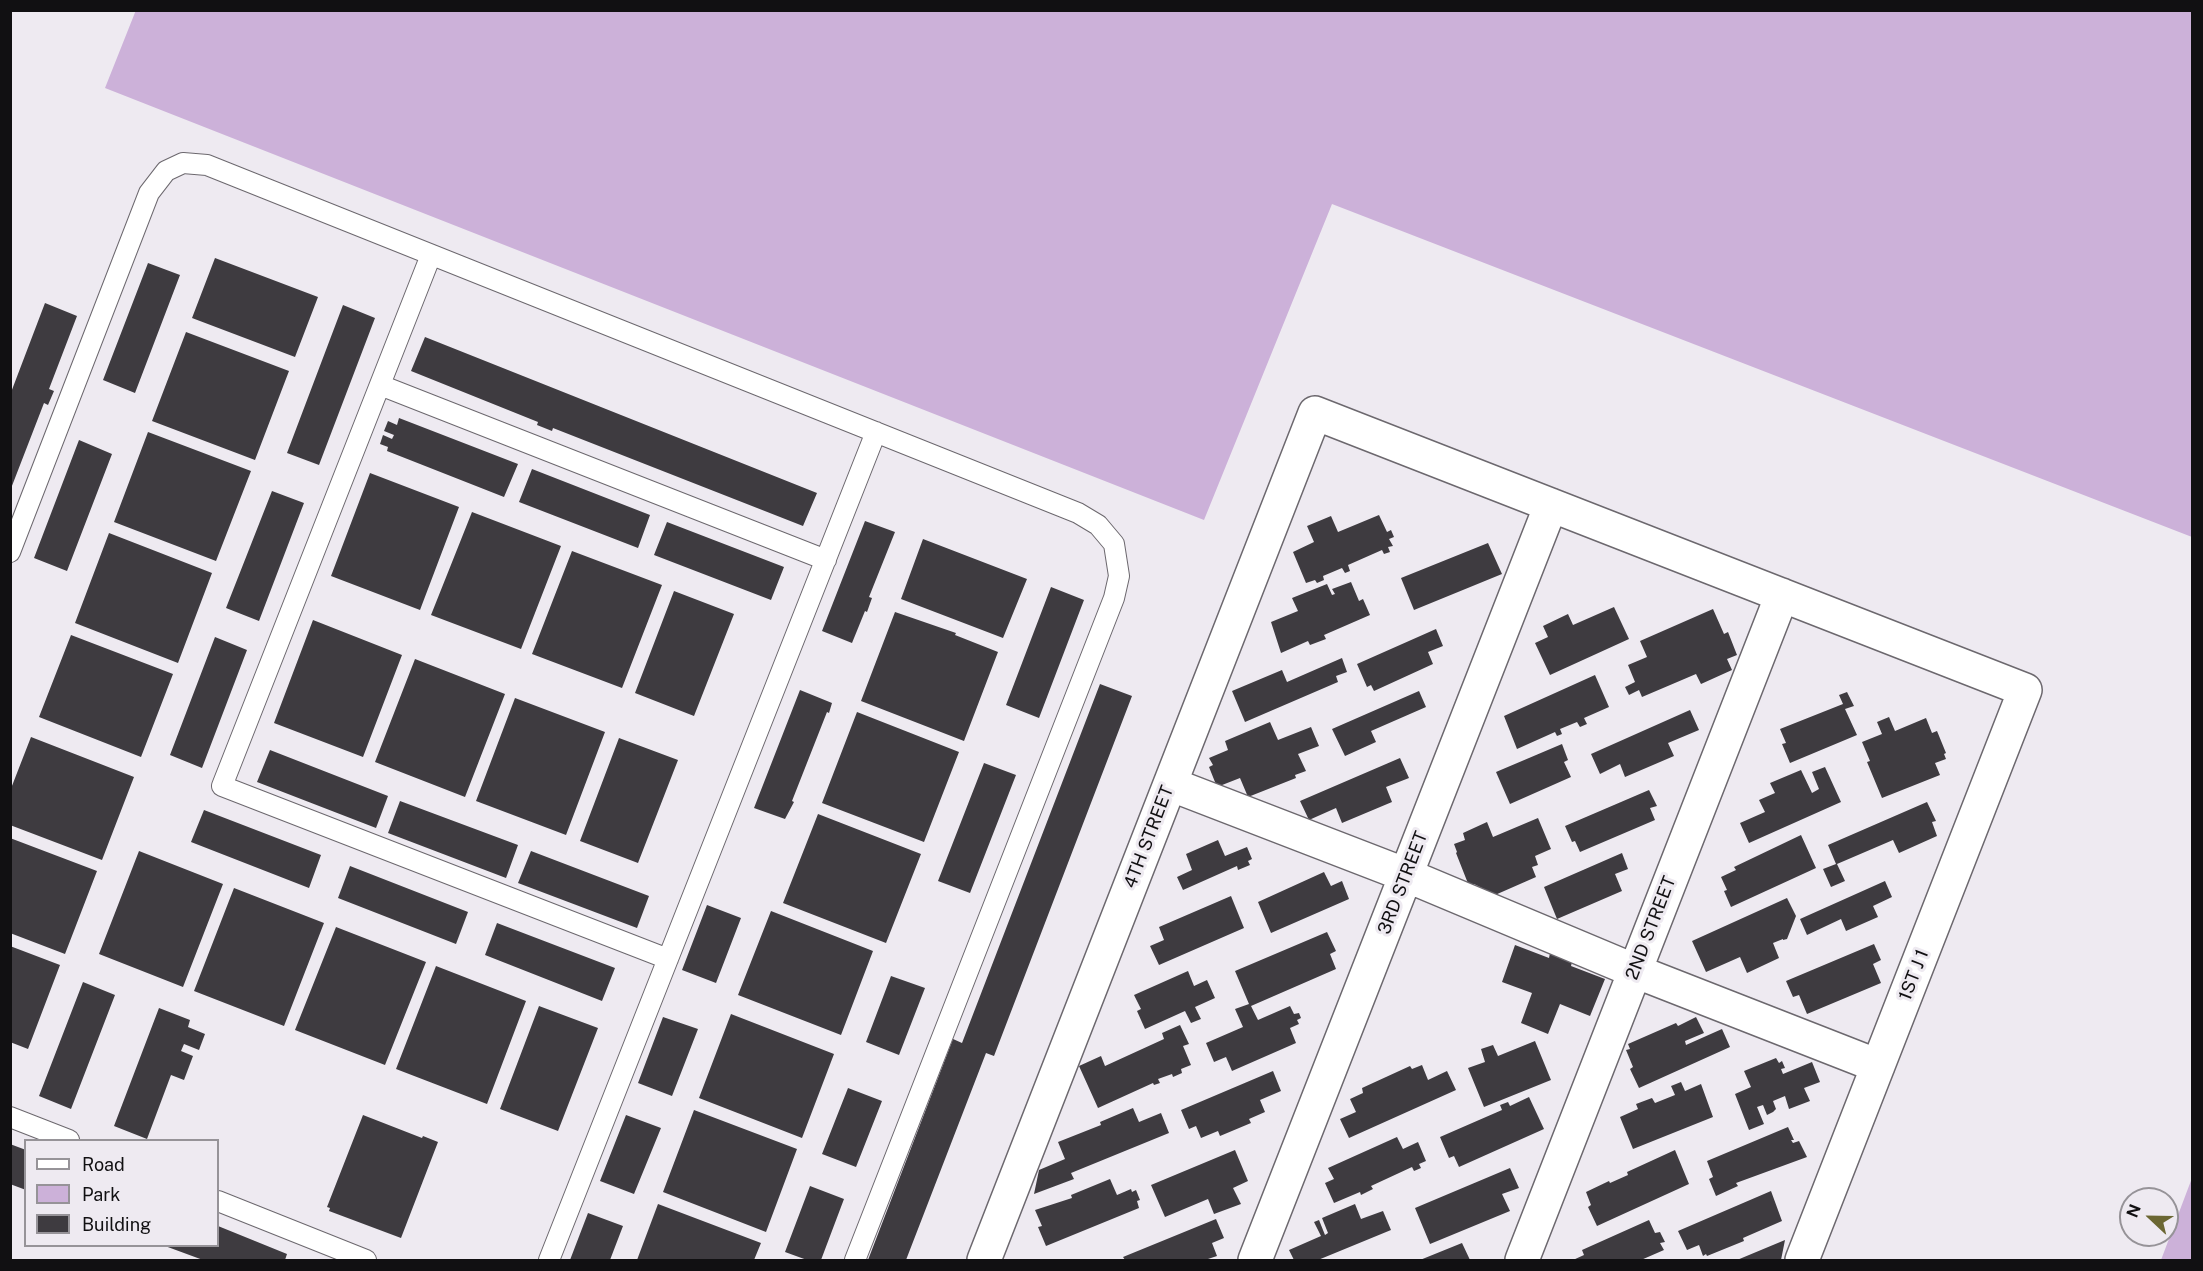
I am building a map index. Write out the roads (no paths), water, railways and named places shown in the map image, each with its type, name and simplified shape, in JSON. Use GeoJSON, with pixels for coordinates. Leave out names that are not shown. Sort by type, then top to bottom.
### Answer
{"type":"FeatureCollection","features":[{"type":"Feature","properties":{"kind":"street","name":"4TH STREET"},"geometry":{"type":"LineString","coordinates":[[984,1260],[1315,413],[1551,505]]}},
{"type":"Feature","properties":{"kind":"street"},"geometry":{"type":"LineString","coordinates":[[1551,505],[1782,595]]}},
{"type":"Feature","properties":{"kind":"street","name":"3RD STREET"},"geometry":{"type":"LineString","coordinates":[[1255,1260],[1551,505]]}},
{"type":"Feature","properties":{"kind":"street","name":"1ST J 1"},"geometry":{"type":"LineString","coordinates":[[1782,595],[2025,690],[1802,1260]]}},
{"type":"Feature","properties":{"kind":"street","name":"2ND STREET"},"geometry":{"type":"LineString","coordinates":[[1521,1260],[1782,595]]}},
{"type":"Feature","properties":{"kind":"street"},"geometry":{"type":"LineString","coordinates":[[1170,784],[1406,875],[1635,970],[1878,1066]]}},
{"type":"Feature","properties":{"kind":"lane"},"geometry":{"type":"LineString","coordinates":[[10,552],[149,193],[166,171],[183,163],[207,165],[1078,513],[1098,525],[1114,544],[1119,576],[1110,609],[855,1260]]}},
{"type":"Feature","properties":{"kind":"lane"},"geometry":{"type":"LineString","coordinates":[[431,255],[222,786],[668,959]]}},
{"type":"Feature","properties":{"kind":"lane"},"geometry":{"type":"LineString","coordinates":[[380,385],[826,560]]}},
{"type":"Feature","properties":{"kind":"lane"},"geometry":{"type":"LineString","coordinates":[[549,1260],[876,432]]}},
{"type":"Feature","properties":{"kind":"lane"},"geometry":{"type":"LineString","coordinates":[[10,1117],[66,1139]]}},
{"type":"Feature","properties":{"kind":"lane"},"geometry":{"type":"LineString","coordinates":[[219,1201],[327,1253],[366,1260]]}}]}
